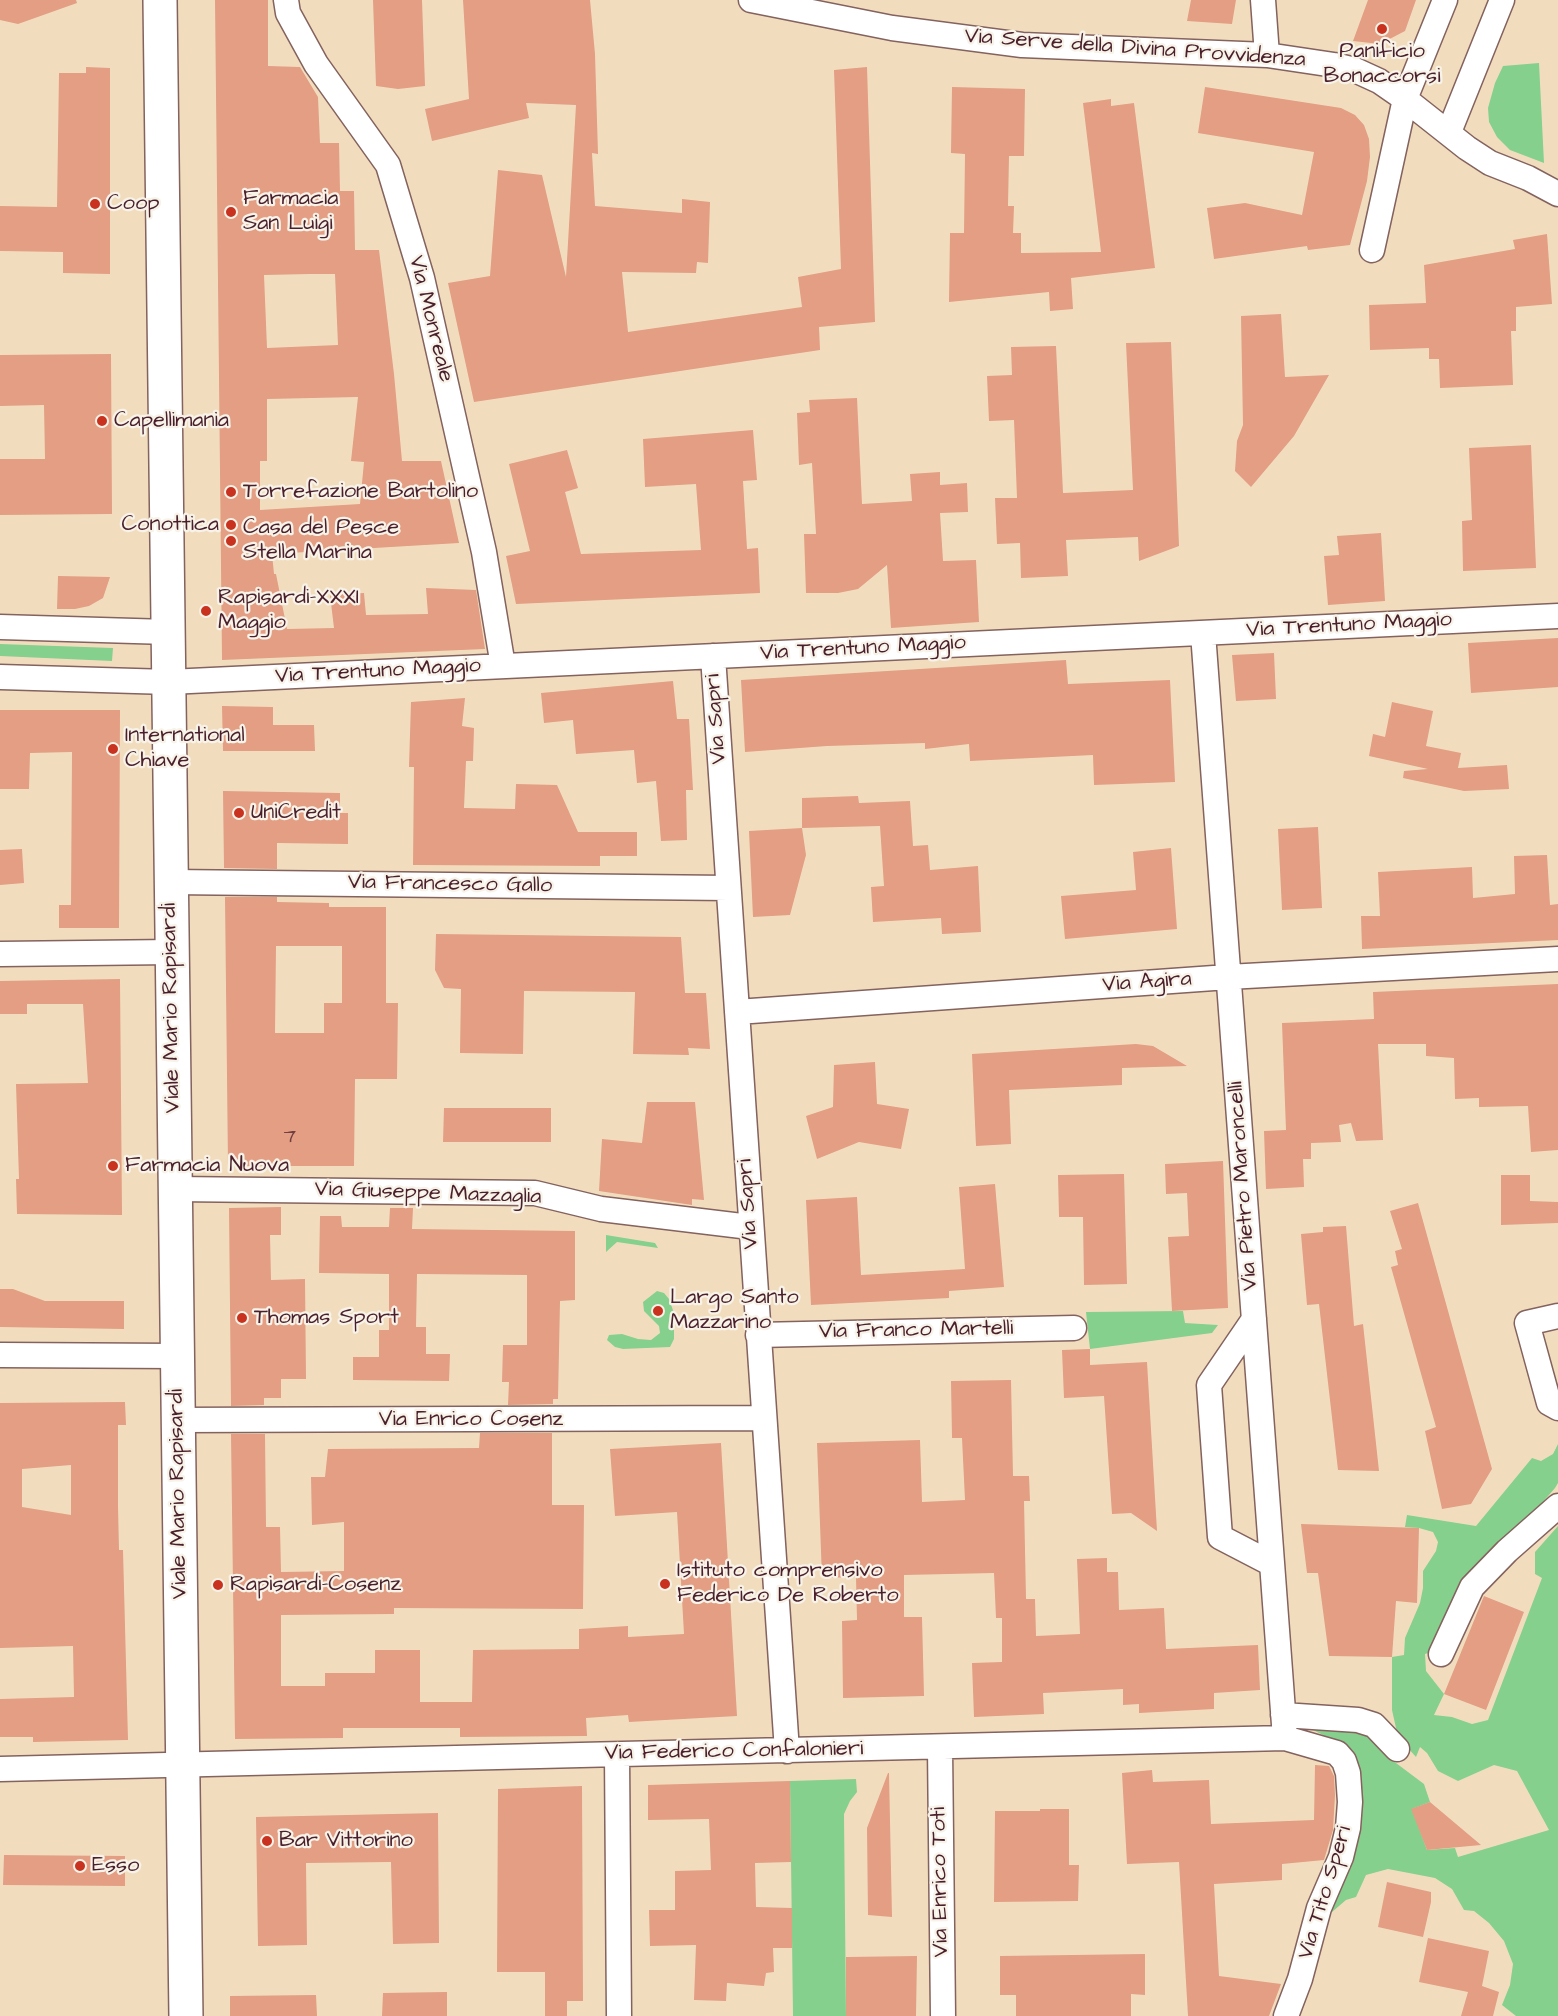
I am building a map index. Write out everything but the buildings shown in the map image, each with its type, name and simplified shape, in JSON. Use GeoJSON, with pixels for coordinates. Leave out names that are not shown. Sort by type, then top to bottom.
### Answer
{"type":"FeatureCollection","features":[{"type":"Feature","properties":{"kind":"main road","name":"Viale Mario Rapisardi"},"geometry":{"type":"LineString","coordinates":[[160,0],[186,2016]]}},
{"type":"Feature","properties":{"kind":"street","name":"Via Monreale"},"geometry":{"type":"LineString","coordinates":[[286,0],[288,12],[316,64],[388,165],[422,278],[484,552],[503,666]]}},
{"type":"Feature","properties":{"kind":"street","name":"Via Serve della Divina Provvidenza"},"geometry":{"type":"LineString","coordinates":[[751,0],[892,28],[1022,45],[1268,55],[1355,70],[1379,81],[1490,163],[1528,178],[1558,194]]}},
{"type":"Feature","properties":{"kind":"street"},"geometry":{"type":"LineString","coordinates":[[1263,0],[1268,55]]}},
{"type":"Feature","properties":{"kind":"street"},"geometry":{"type":"LineString","coordinates":[[1372,250],[1405,99],[1445,0]]}},
{"type":"Feature","properties":{"kind":"street"},"geometry":{"type":"LineString","coordinates":[[1449,132],[1502,0]]}},
{"type":"Feature","properties":{"kind":"street","name":"Via Trentuno Maggio"},"geometry":{"type":"LineString","coordinates":[[0,677],[169,682],[1558,616]]}},
{"type":"Feature","properties":{"kind":"street"},"geometry":{"type":"LineString","coordinates":[[0,627],[168,632]]}},
{"type":"Feature","properties":{"kind":"street","name":"Via Pietro Maroncelli"},"geometry":{"type":"LineString","coordinates":[[1203,633],[1285,1738]]}},
{"type":"Feature","properties":{"kind":"street","name":"Via Sapri"},"geometry":{"type":"LineString","coordinates":[[713,656],[787,1751]]}},
{"type":"Feature","properties":{"kind":"street","name":"Via Francesco Gallo"},"geometry":{"type":"LineString","coordinates":[[171,882],[728,888]]}},
{"type":"Feature","properties":{"kind":"street"},"geometry":{"type":"LineString","coordinates":[[0,954],[172,952]]}},
{"type":"Feature","properties":{"kind":"street","name":"Via Agira"},"geometry":{"type":"LineString","coordinates":[[737,1012],[1228,977],[1558,959]]}},
{"type":"Feature","properties":{"kind":"street","name":"Via Giuseppe Mazzaglia"},"geometry":{"type":"LineString","coordinates":[[175,1188],[535,1193],[601,1209],[750,1227]]}},
{"type":"Feature","properties":{"kind":"street"},"geometry":{"type":"LineString","coordinates":[[1558,1316],[1527,1323],[1549,1403],[1558,1408]]}},
{"type":"Feature","properties":{"kind":"street"},"geometry":{"type":"LineString","coordinates":[[1254,1319],[1209,1385],[1213,1443],[1220,1537],[1272,1564]]}},
{"type":"Feature","properties":{"kind":"street","name":"Via Franco Martelli"},"geometry":{"type":"LineString","coordinates":[[758,1335],[1074,1328]]}},
{"type":"Feature","properties":{"kind":"street"},"geometry":{"type":"LineString","coordinates":[[0,1355],[177,1356]]}},
{"type":"Feature","properties":{"kind":"street","name":"Via Enrico Cosenz"},"geometry":{"type":"LineString","coordinates":[[178,1420],[764,1418]]}},
{"type":"Feature","properties":{"kind":"street"},"geometry":{"type":"LineString","coordinates":[[1441,1654],[1472,1587],[1507,1551],[1558,1506]]}},
{"type":"Feature","properties":{"kind":"street"},"geometry":{"type":"LineString","coordinates":[[1283,1714],[1358,1720],[1374,1725],[1397,1749]]}},
{"type":"Feature","properties":{"kind":"street","name":"Via Federico Confalonieri"},"geometry":{"type":"LineString","coordinates":[[0,1769],[1285,1738]]}},
{"type":"Feature","properties":{"kind":"street","name":"Via Tito Speri"},"geometry":{"type":"LineString","coordinates":[[1285,1738],[1337,1753],[1344,1761],[1348,1773],[1350,1802],[1348,1828],[1341,1857],[1319,1908],[1300,1979],[1286,2016]]}},
{"type":"Feature","properties":{"kind":"street","name":"Via Enrico Toti"},"geometry":{"type":"LineString","coordinates":[[940,1748],[943,2016]]}},
{"type":"Feature","properties":{"kind":"street"},"geometry":{"type":"LineString","coordinates":[[617,1755],[619,2016]]}},
{"type":"Feature","properties":{"kind":"green space"},"geometry":{"type":"Polygon","coordinates":[[[1539,63],[1544,163],[1510,150],[1497,137],[1489,122],[1488,108],[1495,83],[1503,66],[1539,63]]]}},
{"type":"Feature","properties":{"kind":"green space"},"geometry":{"type":"Polygon","coordinates":[[[0,644],[113,648],[112,661],[0,656],[0,644]]]}},
{"type":"Feature","properties":{"kind":"green space"},"geometry":{"type":"Polygon","coordinates":[[[606,1235],[655,1243],[658,1248],[617,1242],[606,1252],[606,1235]]]}},
{"type":"Feature","properties":{"kind":"green space"},"geometry":{"type":"Polygon","coordinates":[[[657,1291],[664,1293],[669,1299],[674,1313],[674,1339],[670,1347],[623,1349],[615,1347],[607,1340],[609,1335],[622,1334],[651,1340],[660,1333],[659,1326],[644,1311],[643,1302],[657,1291]]]}},
{"type":"Feature","properties":{"kind":"green space"},"geometry":{"type":"Polygon","coordinates":[[[1183,1311],[1185,1323],[1218,1325],[1212,1333],[1090,1349],[1086,1312],[1183,1311]]]}},
{"type":"Feature","properties":{"kind":"green space"},"geometry":{"type":"Polygon","coordinates":[[[1558,1444],[1558,1483],[1555,1488],[1529,1518],[1461,1581],[1431,1652],[1425,1654],[1426,1671],[1444,1694],[1434,1715],[1452,1717],[1472,1724],[1488,1720],[1542,1578],[1535,1574],[1535,1552],[1558,1526],[1558,2016],[1516,2016],[1502,2005],[1510,1985],[1513,1964],[1504,1941],[1489,1923],[1474,1911],[1464,1910],[1452,1889],[1435,1878],[1388,1869],[1366,1875],[1356,1897],[1346,1900],[1332,1912],[1328,1907],[1362,1801],[1361,1779],[1356,1759],[1347,1747],[1307,1727],[1350,1726],[1370,1736],[1388,1757],[1424,1784],[1430,1802],[1412,1809],[1427,1850],[1455,1848],[1458,1857],[1549,1830],[1517,1771],[1494,1765],[1458,1781],[1438,1771],[1427,1753],[1420,1747],[1416,1757],[1398,1737],[1392,1710],[1392,1657],[1404,1655],[1405,1638],[1420,1603],[1423,1571],[1436,1551],[1438,1542],[1433,1532],[1405,1527],[1407,1515],[1476,1526],[1532,1458],[1541,1461],[1553,1454],[1558,1444]]]}},
{"type":"Feature","properties":{"kind":"green space"},"geometry":{"type":"Polygon","coordinates":[[[856,1779],[857,1792],[844,1814],[846,2016],[793,2016],[790,1781],[856,1779]]]}},
{"type":"Feature","properties":{"kind":"place","name":"Panificio Bonaccorsi"},"geometry":{"type":"Point","coordinates":[1382,29]}},
{"type":"Feature","properties":{"kind":"place","name":"Coop"},"geometry":{"type":"Point","coordinates":[95,204]}},
{"type":"Feature","properties":{"kind":"place","name":"Farmacia San Luigi"},"geometry":{"type":"Point","coordinates":[231,212]}},
{"type":"Feature","properties":{"kind":"place","name":"Capellimania"},"geometry":{"type":"Point","coordinates":[102,421]}},
{"type":"Feature","properties":{"kind":"place","name":"Torrefazione Bartolino"},"geometry":{"type":"Point","coordinates":[231,492]}},
{"type":"Feature","properties":{"kind":"place","name":"Conottica"},"geometry":{"type":"Point","coordinates":[231,525]}},
{"type":"Feature","properties":{"kind":"place","name":"Casa del Pesce Stella Marina"},"geometry":{"type":"Point","coordinates":[231,541]}},
{"type":"Feature","properties":{"kind":"place","name":"Rapisardi-XXXI Maggio"},"geometry":{"type":"Point","coordinates":[206,611]}},
{"type":"Feature","properties":{"kind":"place","name":"International Chiave"},"geometry":{"type":"Point","coordinates":[113,749]}},
{"type":"Feature","properties":{"kind":"place","name":"UniCredit"},"geometry":{"type":"Point","coordinates":[239,813]}},
{"type":"Feature","properties":{"kind":"place","name":"Farmacia Nuova"},"geometry":{"type":"Point","coordinates":[113,1166]}},
{"type":"Feature","properties":{"kind":"place","name":"Largo Santo Mazzarino"},"geometry":{"type":"Point","coordinates":[658,1311]}},
{"type":"Feature","properties":{"kind":"place","name":"Thomas Sport"},"geometry":{"type":"Point","coordinates":[242,1318]}},
{"type":"Feature","properties":{"kind":"place","name":"Istituto comprensivo Federico De Roberto"},"geometry":{"type":"Point","coordinates":[665,1584]}},
{"type":"Feature","properties":{"kind":"place","name":"Rapisardi-Cosenz"},"geometry":{"type":"Point","coordinates":[218,1585]}},
{"type":"Feature","properties":{"kind":"place","name":"Bar Vittorino"},"geometry":{"type":"Point","coordinates":[267,1841]}},
{"type":"Feature","properties":{"kind":"place","name":"Esso"},"geometry":{"type":"Point","coordinates":[80,1866]}}]}
